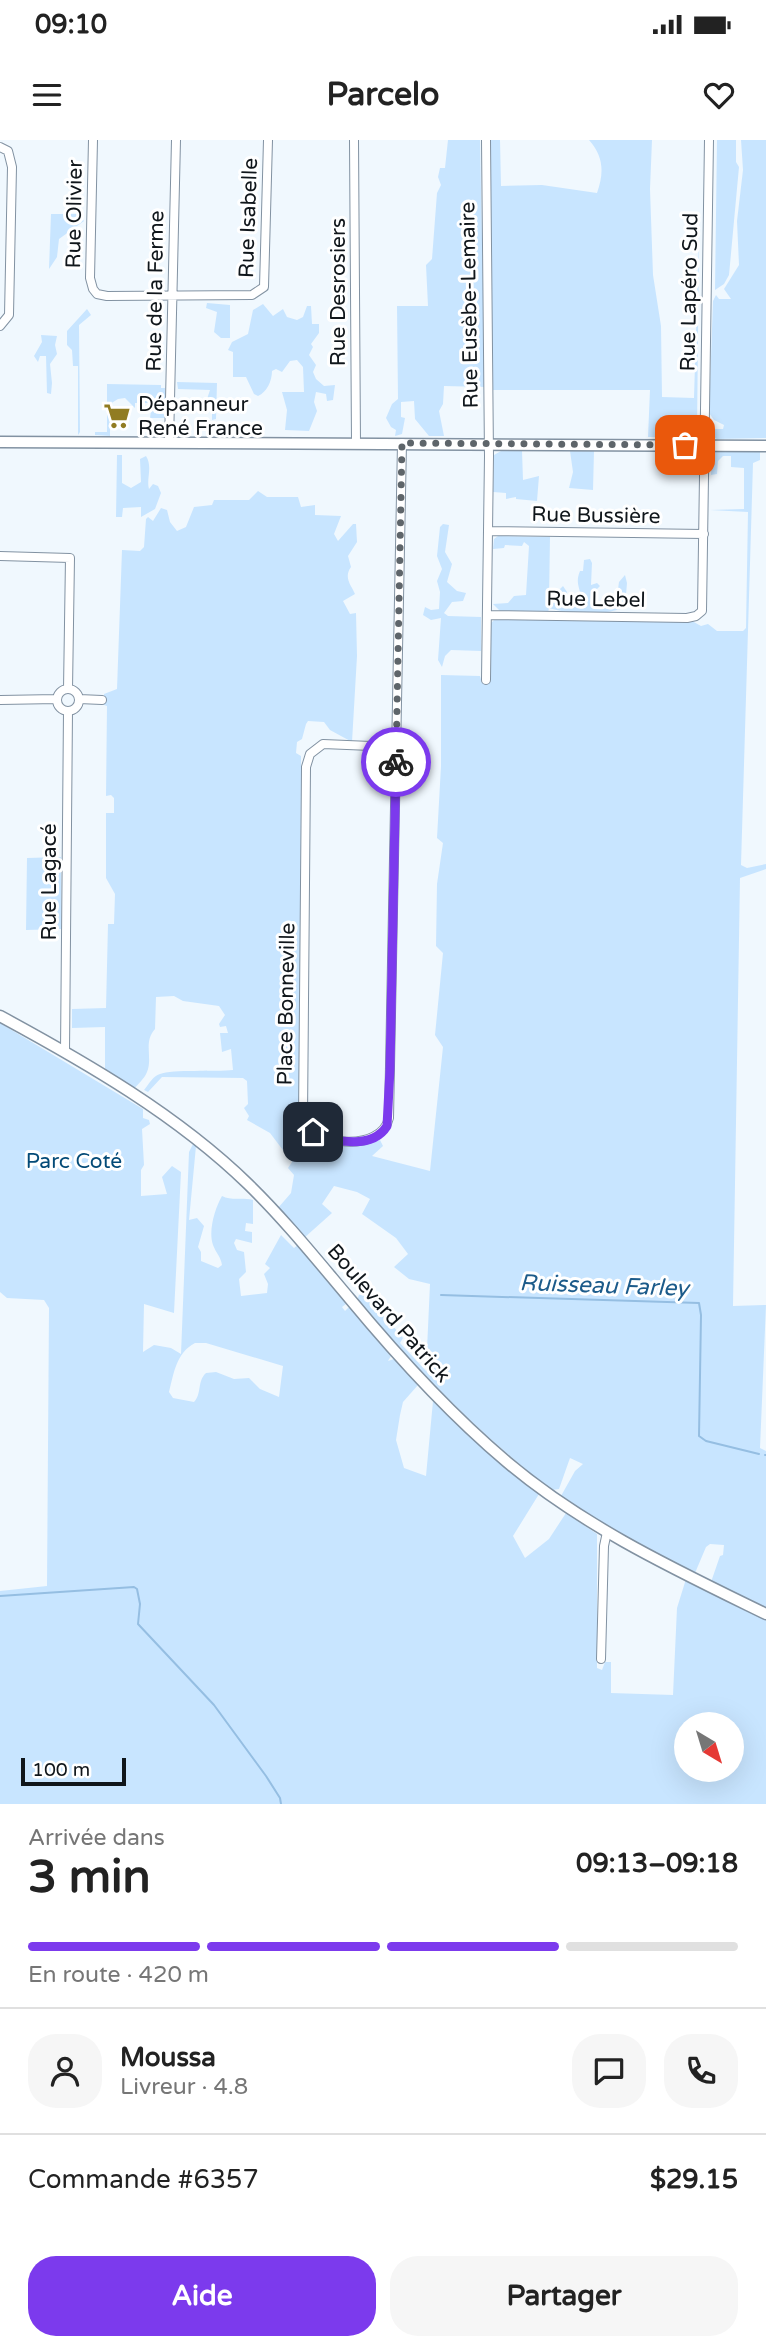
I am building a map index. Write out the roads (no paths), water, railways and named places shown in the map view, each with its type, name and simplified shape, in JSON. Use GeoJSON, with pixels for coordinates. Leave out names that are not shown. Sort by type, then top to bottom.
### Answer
{"type":"FeatureCollection","features":[{"type":"Feature","properties":{"kind":"street","name":"Rue Olivier"},"geometry":{"type":"LineString","coordinates":[[93,140],[91,286],[94,292],[103,295],[173,296]]}},
{"type":"Feature","properties":{"kind":"street","name":"Rue de la Ferme"},"geometry":{"type":"LineString","coordinates":[[169,443],[176,140]]}},
{"type":"Feature","properties":{"kind":"street","name":"Rue Isabelle"},"geometry":{"type":"LineString","coordinates":[[173,296],[252,295],[264,287],[268,140]]}},
{"type":"Feature","properties":{"kind":"street","name":"Rue Desrosiers"},"geometry":{"type":"LineString","coordinates":[[354,140],[356,443]]}},
{"type":"Feature","properties":{"kind":"street","name":"Rue Eusèbe-Lemaire"},"geometry":{"type":"LineString","coordinates":[[486,140],[489,444],[486,680]]}},
{"type":"Feature","properties":{"kind":"street","name":"Rue Lapéro Sud"},"geometry":{"type":"LineString","coordinates":[[702,611],[709,140]]}},
{"type":"Feature","properties":{"kind":"street"},"geometry":{"type":"LineString","coordinates":[[0,147],[10,154],[12,170],[9,315],[0,326]]}},
{"type":"Feature","properties":{"kind":"street"},"geometry":{"type":"LineString","coordinates":[[0,442],[766,446]]}},
{"type":"Feature","properties":{"kind":"street","name":"Place Bonneville"},"geometry":{"type":"LineString","coordinates":[[396,747],[323,744],[310,754],[306,767],[303,1118],[313,1132],[349,1141],[374,1139],[385,1130],[389,1118],[396,747],[406,443]]}},
{"type":"Feature","properties":{"kind":"street","name":"Rue Bussière"},"geometry":{"type":"LineString","coordinates":[[488,531],[704,534]]}},
{"type":"Feature","properties":{"kind":"street"},"geometry":{"type":"LineString","coordinates":[[0,556],[69,558],[68,689]]}},
{"type":"Feature","properties":{"kind":"street","name":"Rue Lebel"},"geometry":{"type":"LineString","coordinates":[[487,615],[687,618],[702,611]]}},
{"type":"Feature","properties":{"kind":"street"},"geometry":{"type":"LineString","coordinates":[[68,689],[76,692],[79,699],[75,709],[68,711],[61,709],[57,699],[60,692],[68,689]]}},
{"type":"Feature","properties":{"kind":"street"},"geometry":{"type":"LineString","coordinates":[[0,700],[57,699]]}},
{"type":"Feature","properties":{"kind":"street"},"geometry":{"type":"LineString","coordinates":[[79,699],[102,700]]}},
{"type":"Feature","properties":{"kind":"street","name":"Rue Lagacé"},"geometry":{"type":"LineString","coordinates":[[65,1052],[68,711]]}},
{"type":"Feature","properties":{"kind":"street","name":"Boulevard Patrick"},"geometry":{"type":"LineString","coordinates":[[0,1016],[65,1052],[169,1119],[234,1171],[272,1208],[401,1359],[460,1420],[532,1482],[607,1532],[766,1614]]}},
{"type":"Feature","properties":{"kind":"street"},"geometry":{"type":"LineString","coordinates":[[601,1659],[604,1541],[607,1532]]}},
{"type":"Feature","properties":{"kind":"waterway","name":"Ruisseau Farley"},"geometry":{"type":"LineString","coordinates":[[441,1295],[699,1303],[699,1436],[706,1441],[759,1454]]}},
{"type":"Feature","properties":{"kind":"waterway"},"geometry":{"type":"LineString","coordinates":[[0,1596],[134,1587],[137,1589],[140,1604],[138,1624],[214,1705],[266,1776],[281,1804]]}},
{"type":"Feature","properties":{"kind":"place","name":"Dépanneur René France"},"geometry":{"type":"Point","coordinates":[117,416]}},
{"type":"Feature","properties":{"kind":"park label","name":"Parc Coté"},"geometry":{"type":"Point","coordinates":[74,1161]}}]}
